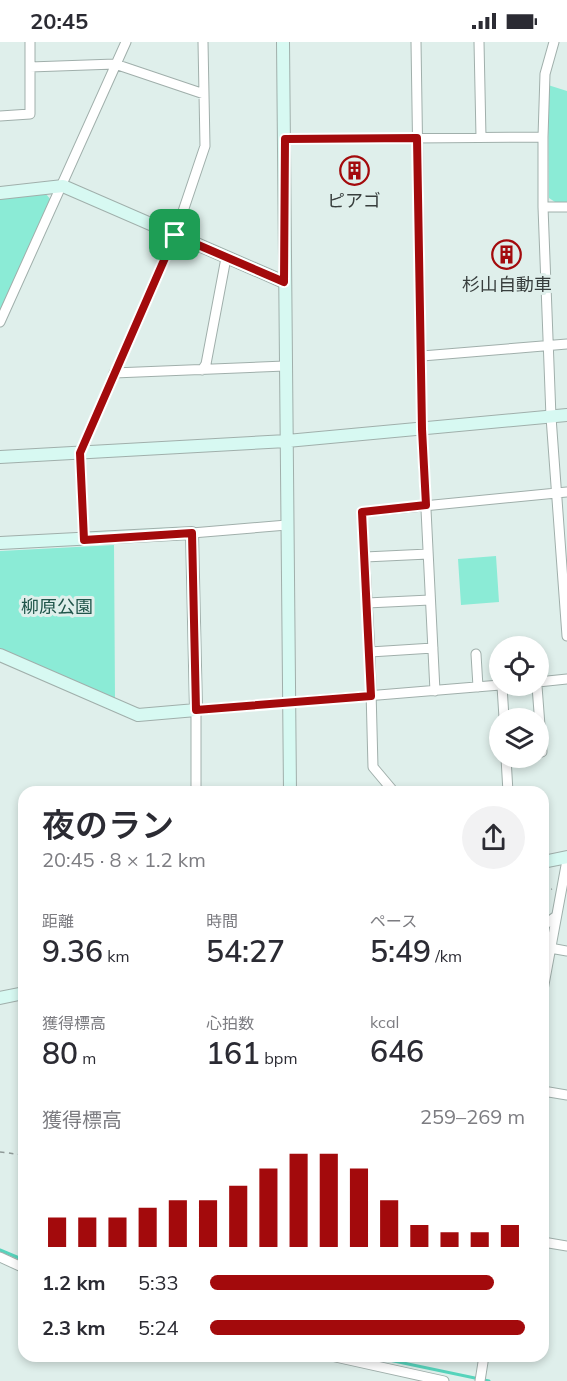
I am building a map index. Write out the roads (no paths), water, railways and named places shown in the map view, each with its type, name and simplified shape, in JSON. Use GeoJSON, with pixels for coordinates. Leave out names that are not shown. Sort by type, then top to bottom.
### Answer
{"type":"FeatureCollection","features":[{"type":"Feature","properties":{"kind":"street"},"geometry":{"type":"LineString","coordinates":[[0,116],[30,114],[30,42]]}},
{"type":"Feature","properties":{"kind":"street"},"geometry":{"type":"LineString","coordinates":[[1,319],[63,186],[126,42]]}},
{"type":"Feature","properties":{"kind":"street"},"geometry":{"type":"LineString","coordinates":[[84,540],[80,453],[175,235],[205,146],[203,42]]}},
{"type":"Feature","properties":{"kind":"street"},"geometry":{"type":"LineString","coordinates":[[283,42],[290,786]]}},
{"type":"Feature","properties":{"kind":"street"},"geometry":{"type":"LineString","coordinates":[[416,42],[422,429],[435,691]]}},
{"type":"Feature","properties":{"kind":"street"},"geometry":{"type":"LineString","coordinates":[[479,42],[481,137]]}},
{"type":"Feature","properties":{"kind":"street"},"geometry":{"type":"LineString","coordinates":[[554,42],[545,74],[543,207],[551,417],[562,493],[567,636]]}},
{"type":"Feature","properties":{"kind":"street"},"geometry":{"type":"LineString","coordinates":[[30,67],[115,64],[204,94]]}},
{"type":"Feature","properties":{"kind":"street"},"geometry":{"type":"LineString","coordinates":[[285,139],[543,137]]}},
{"type":"Feature","properties":{"kind":"street"},"geometry":{"type":"LineString","coordinates":[[0,193],[63,186],[284,282]]}},
{"type":"Feature","properties":{"kind":"street"},"geometry":{"type":"LineString","coordinates":[[543,207],[567,207]]}},
{"type":"Feature","properties":{"kind":"street"},"geometry":{"type":"LineString","coordinates":[[202,370],[206,364],[226,258]]}},
{"type":"Feature","properties":{"kind":"street"},"geometry":{"type":"LineString","coordinates":[[422,356],[567,344]]}},
{"type":"Feature","properties":{"kind":"street"},"geometry":{"type":"LineString","coordinates":[[114,373],[285,366]]}},
{"type":"Feature","properties":{"kind":"street"},"geometry":{"type":"LineString","coordinates":[[0,457],[287,441],[567,415]]}},
{"type":"Feature","properties":{"kind":"street"},"geometry":{"type":"LineString","coordinates":[[389,786],[373,767],[370,652],[362,512],[562,493]]}},
{"type":"Feature","properties":{"kind":"street"},"geometry":{"type":"LineString","coordinates":[[0,543],[84,540],[287,525]]}},
{"type":"Feature","properties":{"kind":"street"},"geometry":{"type":"LineString","coordinates":[[192,533],[196,786]]}},
{"type":"Feature","properties":{"kind":"street"},"geometry":{"type":"LineString","coordinates":[[365,557],[428,554]]}},
{"type":"Feature","properties":{"kind":"street"},"geometry":{"type":"LineString","coordinates":[[367,603],[430,600]]}},
{"type":"Feature","properties":{"kind":"street"},"geometry":{"type":"LineString","coordinates":[[370,652],[433,648]]}},
{"type":"Feature","properties":{"kind":"street"},"geometry":{"type":"LineString","coordinates":[[476,654],[478,687]]}},
{"type":"Feature","properties":{"kind":"street"},"geometry":{"type":"LineString","coordinates":[[0,656],[138,715],[489,686]]}},
{"type":"Feature","properties":{"kind":"street"},"geometry":{"type":"LineString","coordinates":[[549,682],[567,679]]}},
{"type":"Feature","properties":{"kind":"street"},"geometry":{"type":"LineString","coordinates":[[507,768],[508,786]]}},
{"type":"Feature","properties":{"kind":"street"},"geometry":{"type":"LineString","coordinates":[[549,861],[567,859],[549,954]]}},
{"type":"Feature","properties":{"kind":"street"},"geometry":{"type":"LineString","coordinates":[[549,922],[555,917]]}},
{"type":"Feature","properties":{"kind":"street"},"geometry":{"type":"LineString","coordinates":[[550,948],[567,951]]}},
{"type":"Feature","properties":{"kind":"street"},"geometry":{"type":"LineString","coordinates":[[0,998],[18,994]]}},
{"type":"Feature","properties":{"kind":"street"},"geometry":{"type":"LineString","coordinates":[[549,1092],[567,1095]]}},
{"type":"Feature","properties":{"kind":"street"},"geometry":{"type":"LineString","coordinates":[[549,1243],[567,1246]]}},
{"type":"Feature","properties":{"kind":"street"},"geometry":{"type":"LineString","coordinates":[[0,1257],[18,1265]]}},
{"type":"Feature","properties":{"kind":"street"},"geometry":{"type":"LineString","coordinates":[[360,1362],[444,1381]]}},
{"type":"Feature","properties":{"kind":"street"},"geometry":{"type":"LineString","coordinates":[[480,1378],[483,1362]]}},
{"type":"Feature","properties":{"kind":"waterway"},"geometry":{"type":"LineString","coordinates":[[0,1250],[18,1258]]}},
{"type":"Feature","properties":{"kind":"waterway"},"geometry":{"type":"LineString","coordinates":[[399,1362],[489,1381]]}},
{"type":"Feature","properties":{"kind":"place","name":"ピアゴ"},"geometry":{"type":"Point","coordinates":[354,171]}},
{"type":"Feature","properties":{"kind":"place","name":"杉山自動車"},"geometry":{"type":"Point","coordinates":[507,255]}},
{"type":"Feature","properties":{"kind":"park label","name":"柳原公園"},"geometry":{"type":"Point","coordinates":[57,606]}}]}
